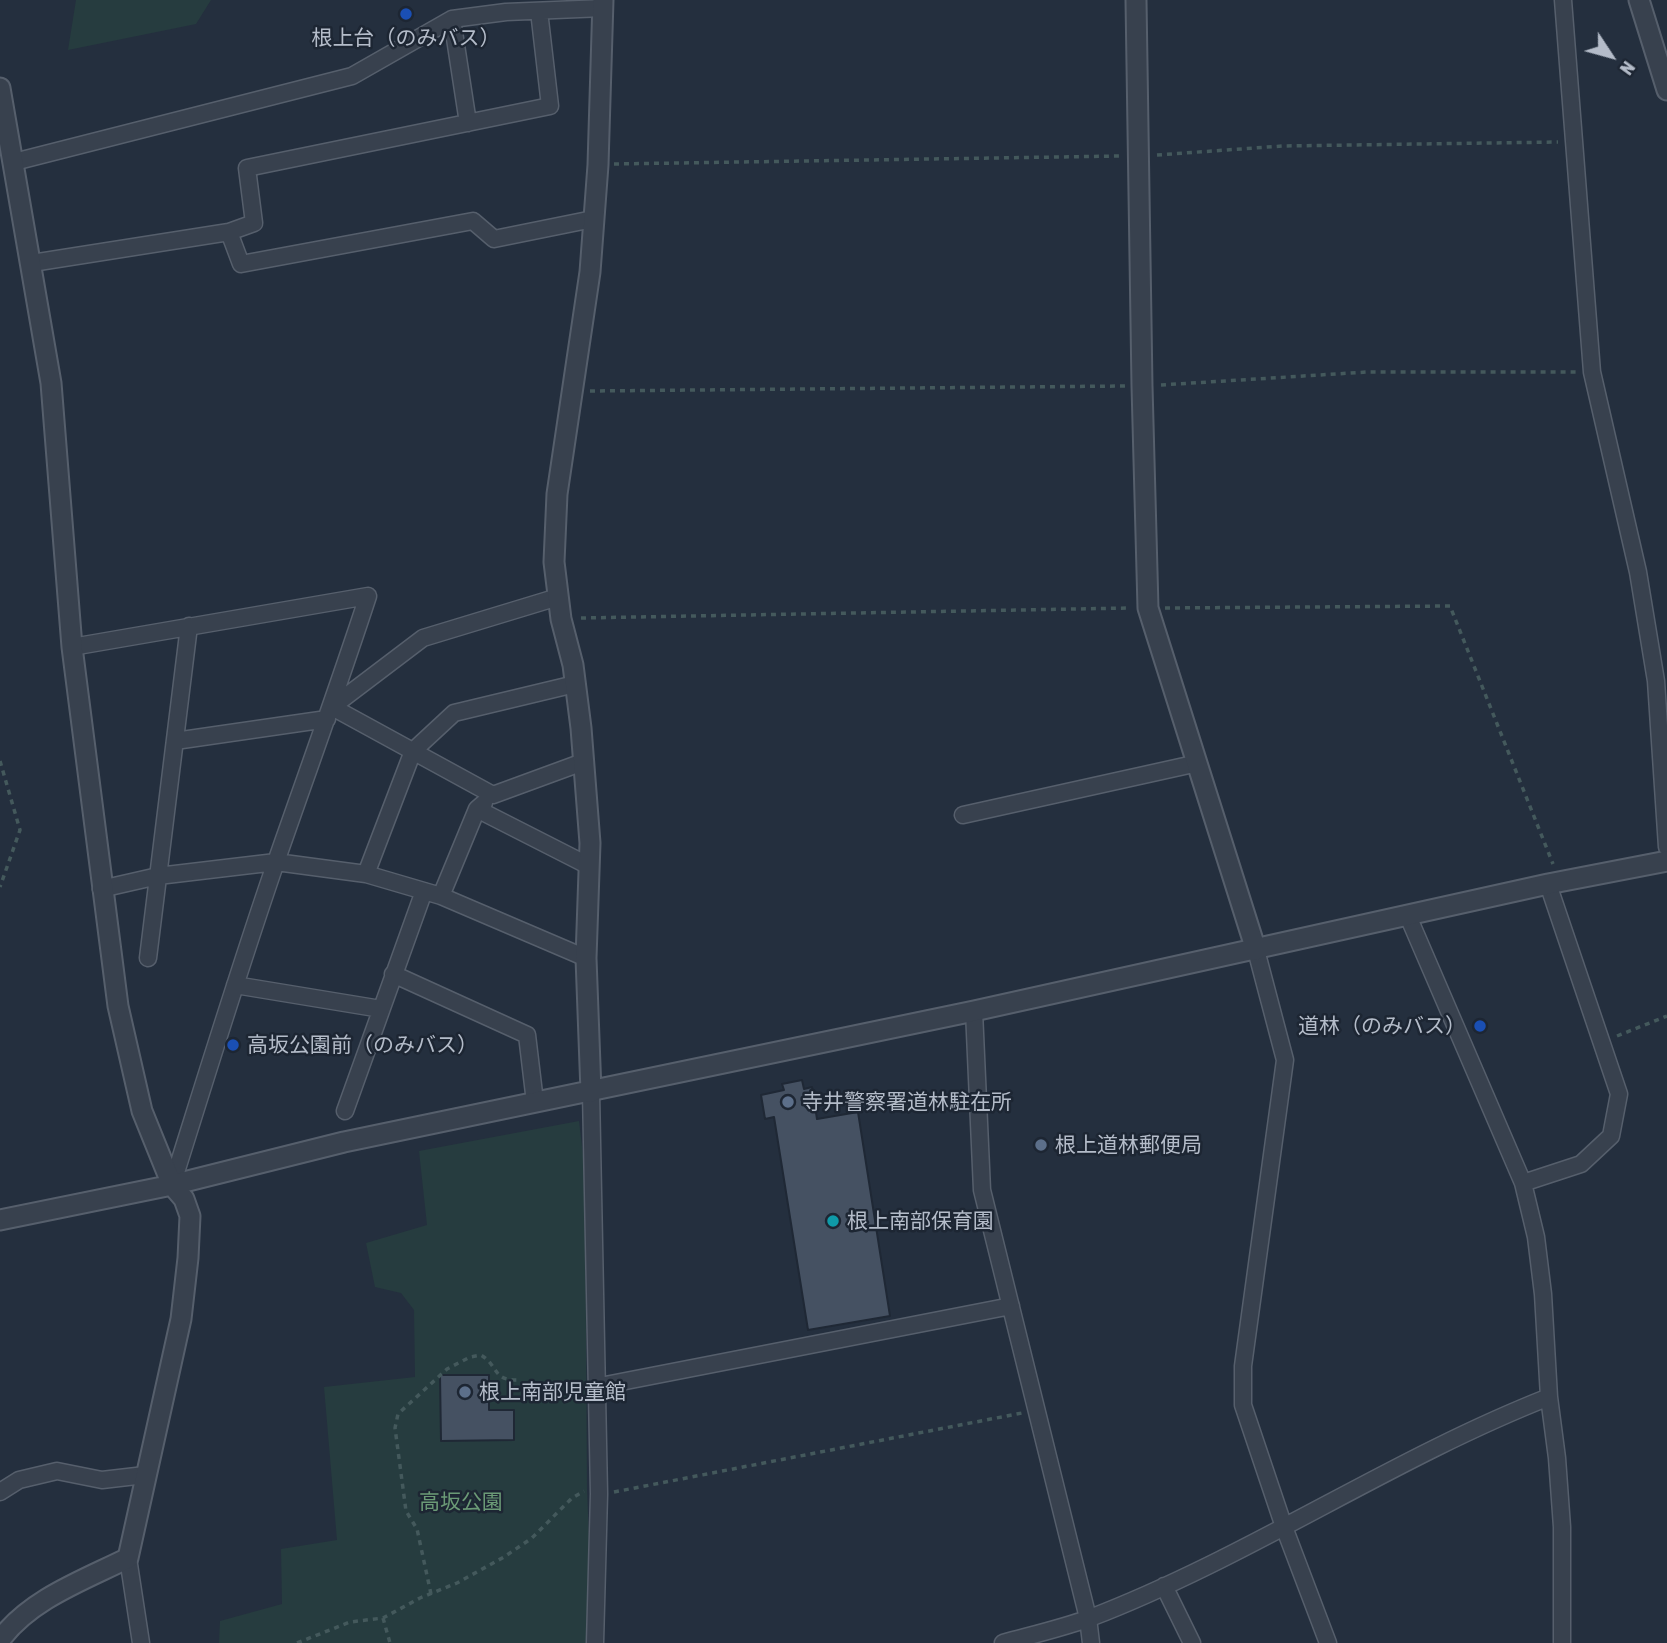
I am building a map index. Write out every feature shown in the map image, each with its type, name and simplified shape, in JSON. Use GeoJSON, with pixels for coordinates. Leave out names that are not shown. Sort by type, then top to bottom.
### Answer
{"type":"FeatureCollection","features":[{"type":"Feature","properties":{"kind":"street"},"geometry":{"type":"LineString","coordinates":[[1136,0],[1148,608],[1256,950],[1285,1060],[1243,1366],[1243,1405],[1284,1527],[1328,1643]]}},
{"type":"Feature","properties":{"kind":"street"},"geometry":{"type":"LineString","coordinates":[[1563,0],[1592,372],[1638,572],[1656,681],[1667,847]]}},
{"type":"Feature","properties":{"kind":"street"},"geometry":{"type":"LineString","coordinates":[[1639,0],[1667,90]]}},
{"type":"Feature","properties":{"kind":"street"},"geometry":{"type":"LineString","coordinates":[[14,162],[352,76],[452,19],[507,6],[538,11],[603,4],[598,164],[590,272],[557,494],[554,562],[561,619],[575,684],[589,866],[586,958],[591,1092],[595,1387],[595,1643]]}},
{"type":"Feature","properties":{"kind":"street"},"geometry":{"type":"LineString","coordinates":[[32,263],[229,232],[254,223],[247,168],[550,106],[538,11]]}},
{"type":"Feature","properties":{"kind":"street"},"geometry":{"type":"LineString","coordinates":[[452,19],[468,123]]}},
{"type":"Feature","properties":{"kind":"street"},"geometry":{"type":"LineString","coordinates":[[0,88],[51,383],[72,647],[118,1006],[142,1111],[172,1185],[184,1199],[190,1216],[181,1319],[128,1558],[141,1643]]}},
{"type":"Feature","properties":{"kind":"street"},"geometry":{"type":"LineString","coordinates":[[229,232],[240,264],[473,221],[494,239],[593,219]]}},
{"type":"Feature","properties":{"kind":"street"},"geometry":{"type":"LineString","coordinates":[[72,647],[368,596],[330,713],[234,985],[172,1185]]}},
{"type":"Feature","properties":{"kind":"street"},"geometry":{"type":"LineString","coordinates":[[175,741],[330,713],[423,638],[558,597]]}},
{"type":"Feature","properties":{"kind":"street"},"geometry":{"type":"LineString","coordinates":[[148,958],[189,626]]}},
{"type":"Feature","properties":{"kind":"street"},"geometry":{"type":"LineString","coordinates":[[366,874],[413,751],[454,713],[575,684]]}},
{"type":"Feature","properties":{"kind":"street"},"geometry":{"type":"LineString","coordinates":[[330,713],[413,751],[493,795]]}},
{"type":"Feature","properties":{"kind":"street"},"geometry":{"type":"LineString","coordinates":[[441,896],[477,809],[493,795],[583,762]]}},
{"type":"Feature","properties":{"kind":"street"},"geometry":{"type":"LineString","coordinates":[[963,815],[1198,763]]}},
{"type":"Feature","properties":{"kind":"street"},"geometry":{"type":"LineString","coordinates":[[477,809],[589,866]]}},
{"type":"Feature","properties":{"kind":"street"},"geometry":{"type":"LineString","coordinates":[[0,1220],[172,1185],[344,1142],[974,1011],[1555,883],[1667,861]]}},
{"type":"Feature","properties":{"kind":"street"},"geometry":{"type":"LineString","coordinates":[[102,890],[158,876],[276,862],[366,874],[441,896],[586,958]]}},
{"type":"Feature","properties":{"kind":"street"},"geometry":{"type":"LineString","coordinates":[[1523,1183],[1581,1164],[1611,1136],[1619,1094],[1555,883]]}},
{"type":"Feature","properties":{"kind":"street"},"geometry":{"type":"LineString","coordinates":[[345,1111],[424,891]]}},
{"type":"Feature","properties":{"kind":"street"},"geometry":{"type":"LineString","coordinates":[[1408,916],[1523,1183],[1536,1237],[1562,1527],[1562,1643]]}},
{"type":"Feature","properties":{"kind":"street"},"geometry":{"type":"LineString","coordinates":[[393,974],[527,1035],[535,1102]]}},
{"type":"Feature","properties":{"kind":"street"},"geometry":{"type":"LineString","coordinates":[[234,985],[381,1009]]}},
{"type":"Feature","properties":{"kind":"street"},"geometry":{"type":"LineString","coordinates":[[974,1011],[982,1190],[1038,1410],[1088,1618],[1091,1643]]}},
{"type":"Feature","properties":{"kind":"street"},"geometry":{"type":"LineString","coordinates":[[595,1387],[1011,1306]]}},
{"type":"Feature","properties":{"kind":"street"},"geometry":{"type":"LineString","coordinates":[[1003,1643],[1088,1618],[1164,1586],[1492,1420],[1549,1397]]}},
{"type":"Feature","properties":{"kind":"street"},"geometry":{"type":"LineString","coordinates":[[0,1492],[19,1480],[57,1471],[102,1480],[145,1475]]}},
{"type":"Feature","properties":{"kind":"street"},"geometry":{"type":"LineString","coordinates":[[0,1640],[10,1627],[51,1597],[128,1558]]}},
{"type":"Feature","properties":{"kind":"street"},"geometry":{"type":"LineString","coordinates":[[1164,1586],[1192,1643]]}},
{"type":"Feature","properties":{"kind":"path"},"geometry":{"type":"LineString","coordinates":[[598,164],[1140,156],[1282,146],[1573,141]]}},
{"type":"Feature","properties":{"kind":"path"},"geometry":{"type":"LineString","coordinates":[[571,391],[1142,386],[1367,372],[1592,372]]}},
{"type":"Feature","properties":{"kind":"path"},"geometry":{"type":"LineString","coordinates":[[561,619],[1148,608],[1450,607],[1555,883]]}},
{"type":"Feature","properties":{"kind":"path"},"geometry":{"type":"LineString","coordinates":[[0,761],[20,830],[0,887]]}},
{"type":"Feature","properties":{"kind":"path"},"geometry":{"type":"LineString","coordinates":[[1602,1042],[1667,1016]]}},
{"type":"Feature","properties":{"kind":"path"},"geometry":{"type":"LineString","coordinates":[[430,1594],[417,1529],[406,1511],[395,1428],[398,1414],[447,1369],[470,1357],[481,1355],[488,1359],[497,1374],[507,1380],[519,1380]]}},
{"type":"Feature","properties":{"kind":"path"},"geometry":{"type":"LineString","coordinates":[[298,1643],[350,1622],[383,1618],[457,1583],[504,1558],[532,1538],[572,1498],[1038,1410]]}},
{"type":"Feature","properties":{"kind":"path"},"geometry":{"type":"LineString","coordinates":[[383,1618],[390,1643]]}},
{"type":"Feature","properties":{"kind":"green space"},"geometry":{"type":"Polygon","coordinates":[[[76,0],[211,0],[196,24],[68,50],[76,0]]]}},
{"type":"Feature","properties":{"kind":"green space","name":"高坂公園"},"geometry":{"type":"Polygon","coordinates":[[[579,1121],[585,1171],[587,1489],[593,1643],[219,1643],[220,1621],[282,1604],[281,1549],[337,1540],[324,1387],[415,1377],[414,1310],[401,1293],[375,1287],[366,1243],[427,1225],[419,1151],[579,1121]]]}},
{"type":"Feature","properties":{"kind":"building","name":"根上南部保育園"},"geometry":{"type":"Polygon","coordinates":[[[802,1080],[804,1089],[812,1087],[817,1119],[858,1112],[890,1316],[808,1330],[774,1117],[765,1119],[761,1095],[784,1090],[782,1084],[802,1080]]]}},
{"type":"Feature","properties":{"kind":"building","name":"根上南部児童館"},"geometry":{"type":"Polygon","coordinates":[[[440,1375],[489,1375],[489,1410],[514,1410],[514,1440],[441,1441],[440,1375]]]}},
{"type":"Feature","properties":{"kind":"place","name":"根上台（のみバス）"},"geometry":{"type":"Point","coordinates":[406,14]}},
{"type":"Feature","properties":{"kind":"place","name":"道林（のみバス）"},"geometry":{"type":"Point","coordinates":[1480,1026]}},
{"type":"Feature","properties":{"kind":"place","name":"高坂公園前（のみバス）"},"geometry":{"type":"Point","coordinates":[233,1045]}},
{"type":"Feature","properties":{"kind":"place","name":"寺井警察署道林駐在所"},"geometry":{"type":"Point","coordinates":[788,1102]}},
{"type":"Feature","properties":{"kind":"place","name":"根上道林郵便局"},"geometry":{"type":"Point","coordinates":[1041,1145]}},
{"type":"Feature","properties":{"kind":"place","name":"根上南部保育園"},"geometry":{"type":"Point","coordinates":[833,1221]}},
{"type":"Feature","properties":{"kind":"place","name":"根上南部児童館"},"geometry":{"type":"Point","coordinates":[465,1392]}}]}
